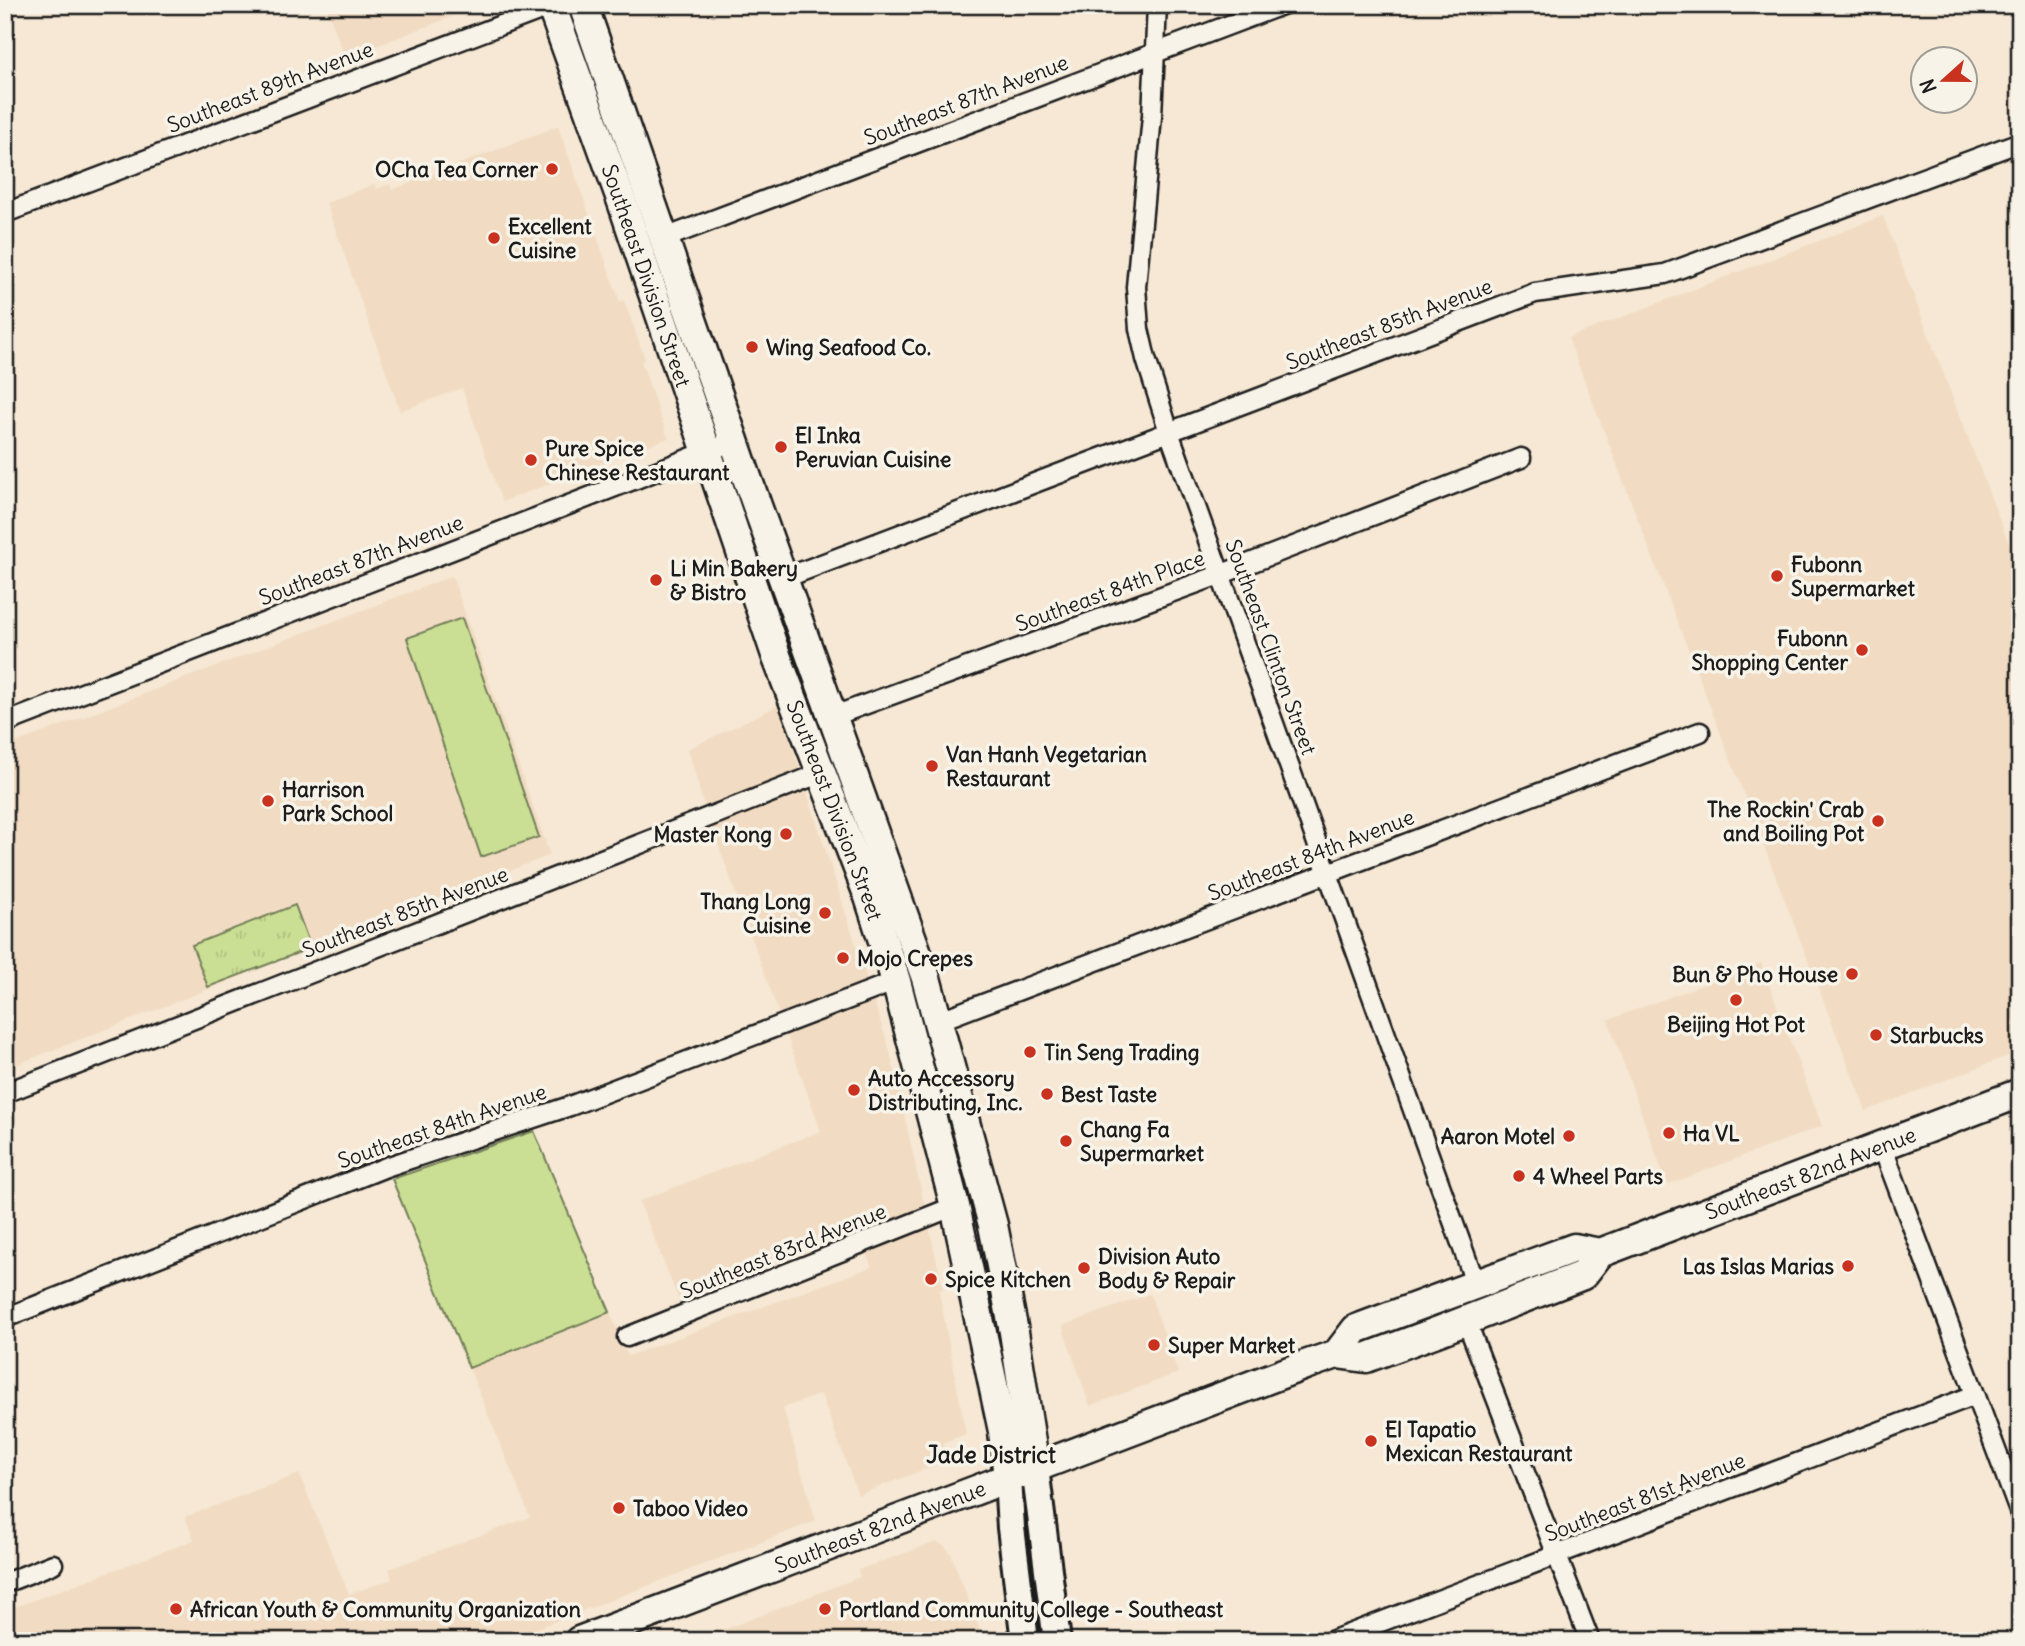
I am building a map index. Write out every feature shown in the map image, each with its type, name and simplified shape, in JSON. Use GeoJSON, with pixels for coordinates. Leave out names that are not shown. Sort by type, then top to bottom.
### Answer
{"type":"FeatureCollection","features":[{"type":"Feature","properties":{"kind":"main road","name":"Southeast Division Street"},"geometry":{"type":"LineString","coordinates":[[552,5],[777,658],[869,897],[896,981],[955,1206],[1003,1430],[1011,1528],[1025,1641]]}},
{"type":"Feature","properties":{"kind":"main road"},"geometry":{"type":"LineString","coordinates":[[564,5],[569,7],[604,106],[629,134]]}},
{"type":"Feature","properties":{"kind":"main road","name":"Southeast Division Street"},"geometry":{"type":"LineString","coordinates":[[583,5],[782,579],[916,947],[938,1021],[993,1225],[1014,1332],[1057,1641]]}},
{"type":"Feature","properties":{"kind":"main road"},"geometry":{"type":"LineString","coordinates":[[777,658],[795,668],[816,718],[821,721],[831,717]]}},
{"type":"Feature","properties":{"kind":"main road"},"geometry":{"type":"LineString","coordinates":[[896,981],[910,984],[938,1021]]}},
{"type":"Feature","properties":{"kind":"main road","name":"Southeast 82nd Avenue"},"geometry":{"type":"LineString","coordinates":[[579,1641],[1337,1354],[1366,1358],[1466,1321],[1583,1275],[1600,1253],[2020,1093]]}},
{"type":"Feature","properties":{"kind":"main road","name":"Southeast 82nd Avenue"},"geometry":{"type":"LineString","coordinates":[[1337,1354],[1356,1329],[1574,1248],[1600,1253]]}},
{"type":"Feature","properties":{"kind":"street","name":"Southeast 89th Avenue"},"geometry":{"type":"LineString","coordinates":[[5,213],[552,5]]}},
{"type":"Feature","properties":{"kind":"street","name":"Southeast Clinton Street"},"geometry":{"type":"LineString","coordinates":[[1157,5],[1152,116],[1136,287],[1139,329],[1146,359],[1169,432],[1476,1285]]}},
{"type":"Feature","properties":{"kind":"street","name":"Southeast 87th Avenue"},"geometry":{"type":"LineString","coordinates":[[665,238],[1282,5]]}},
{"type":"Feature","properties":{"kind":"street","name":"Southeast 85th Avenue"},"geometry":{"type":"LineString","coordinates":[[782,579],[1535,293],[1665,274],[2020,142]]}},
{"type":"Feature","properties":{"kind":"street","name":"Southeast 87th Avenue"},"geometry":{"type":"LineString","coordinates":[[5,723],[734,441]]}},
{"type":"Feature","properties":{"kind":"street","name":"Southeast 84th Place"},"geometry":{"type":"LineString","coordinates":[[831,717],[1222,574],[1521,458]]}},
{"type":"Feature","properties":{"kind":"street","name":"Southeast 84th Avenue"},"geometry":{"type":"LineString","coordinates":[[938,1021],[1700,732]]}},
{"type":"Feature","properties":{"kind":"street","name":"Southeast 85th Avenue"},"geometry":{"type":"LineString","coordinates":[[5,1093],[821,773]]}},
{"type":"Feature","properties":{"kind":"street","name":"Southeast 84th Avenue"},"geometry":{"type":"LineString","coordinates":[[5,1318],[386,1167],[570,1105],[896,981]]}},
{"type":"Feature","properties":{"kind":"street"},"geometry":{"type":"LineString","coordinates":[[1882,1146],[2020,1514]]}},
{"type":"Feature","properties":{"kind":"street","name":"Southeast 83rd Avenue"},"geometry":{"type":"LineString","coordinates":[[627,1337],[955,1206]]}},
{"type":"Feature","properties":{"kind":"street"},"geometry":{"type":"LineString","coordinates":[[1466,1321],[1590,1641]]}},
{"type":"Feature","properties":{"kind":"street","name":"Southeast 81st Avenue"},"geometry":{"type":"LineString","coordinates":[[1331,1641],[1975,1395]]}},
{"type":"Feature","properties":{"kind":"street"},"geometry":{"type":"LineString","coordinates":[[5,1583],[53,1564]]}},
{"type":"Feature","properties":{"kind":"shaded area"},"geometry":{"type":"Polygon","coordinates":[[[326,5],[482,5],[345,58],[326,5]]]}},
{"type":"Feature","properties":{"kind":"shaded area"},"geometry":{"type":"Polygon","coordinates":[[[558,126],[620,302],[624,300],[645,359],[641,361],[668,438],[502,502],[462,388],[400,411],[326,203],[374,184],[376,189],[390,184],[392,190],[558,126]]]}},
{"type":"Feature","properties":{"kind":"shaded area","name":"Fubonn Shopping Center"},"geometry":{"type":"Polygon","coordinates":[[[1883,216],[2020,573],[2020,1051],[1866,1111],[1568,338],[1883,216]]]}},
{"type":"Feature","properties":{"kind":"shaded area","name":"Harrison Park School"},"geometry":{"type":"Polygon","coordinates":[[[452,576],[550,855],[5,1069],[5,747],[452,576]]]}},
{"type":"Feature","properties":{"kind":"shaded area"},"geometry":{"type":"Polygon","coordinates":[[[779,705],[890,1051],[943,1289],[939,1291],[966,1434],[942,1443],[949,1460],[858,1495],[821,1394],[783,1408],[816,1521],[504,1641],[5,1641],[5,1611],[194,1540],[185,1517],[299,1474],[349,1594],[392,1579],[389,1569],[530,1517],[469,1368],[610,1312],[628,1356],[872,1267],[857,1227],[678,1298],[639,1201],[821,1131],[702,799],[688,749],[779,705]]]}},
{"type":"Feature","properties":{"kind":"shaded area"},"geometry":{"type":"Polygon","coordinates":[[[1761,963],[1822,1126],[1667,1185],[1608,1020],[1761,963]]]}},
{"type":"Feature","properties":{"kind":"shaded area"},"geometry":{"type":"Polygon","coordinates":[[[1150,1294],[1178,1373],[1090,1406],[1062,1326],[1150,1294]]]}},
{"type":"Feature","properties":{"kind":"shaded area"},"geometry":{"type":"Polygon","coordinates":[[[936,1542],[945,1546],[951,1554],[984,1641],[694,1641],[860,1577],[858,1570],[936,1542]]]}},
{"type":"Feature","properties":{"kind":"green space"},"geometry":{"type":"Polygon","coordinates":[[[462,618],[539,837],[481,857],[407,638],[462,618]]]}},
{"type":"Feature","properties":{"kind":"green space"},"geometry":{"type":"Polygon","coordinates":[[[295,905],[311,948],[208,987],[192,945],[295,905]]]}},
{"type":"Feature","properties":{"kind":"green space"},"geometry":{"type":"Polygon","coordinates":[[[534,1131],[610,1312],[469,1368],[392,1179],[534,1131]]]}},
{"type":"Feature","properties":{"kind":"place","name":"OCha Tea Corner"},"geometry":{"type":"Point","coordinates":[552,169]}},
{"type":"Feature","properties":{"kind":"place","name":"Excellent Cuisine"},"geometry":{"type":"Point","coordinates":[494,238]}},
{"type":"Feature","properties":{"kind":"place","name":"Wing Seafood Co."},"geometry":{"type":"Point","coordinates":[752,347]}},
{"type":"Feature","properties":{"kind":"place","name":"El Inka Peruvian Cuisine"},"geometry":{"type":"Point","coordinates":[781,447]}},
{"type":"Feature","properties":{"kind":"place","name":"Pure Spice Chinese Restaurant"},"geometry":{"type":"Point","coordinates":[531,460]}},
{"type":"Feature","properties":{"kind":"place","name":"Fubonn Supermarket"},"geometry":{"type":"Point","coordinates":[1777,576]}},
{"type":"Feature","properties":{"kind":"place","name":"Li Min Bakery & Bistro"},"geometry":{"type":"Point","coordinates":[656,580]}},
{"type":"Feature","properties":{"kind":"place","name":"Fubonn Shopping Center"},"geometry":{"type":"Point","coordinates":[1862,650]}},
{"type":"Feature","properties":{"kind":"place","name":"Van Hanh Vegetarian Restaurant"},"geometry":{"type":"Point","coordinates":[932,766]}},
{"type":"Feature","properties":{"kind":"place","name":"Harrison Park School"},"geometry":{"type":"Point","coordinates":[268,801]}},
{"type":"Feature","properties":{"kind":"place","name":"The Rockin' Crab and Boiling Pot"},"geometry":{"type":"Point","coordinates":[1878,821]}},
{"type":"Feature","properties":{"kind":"place","name":"Master Kong"},"geometry":{"type":"Point","coordinates":[786,834]}},
{"type":"Feature","properties":{"kind":"place","name":"Thang Long Cuisine"},"geometry":{"type":"Point","coordinates":[825,913]}},
{"type":"Feature","properties":{"kind":"place","name":"Mojo Crepes"},"geometry":{"type":"Point","coordinates":[843,958]}},
{"type":"Feature","properties":{"kind":"place","name":"Bun & Pho House"},"geometry":{"type":"Point","coordinates":[1852,974]}},
{"type":"Feature","properties":{"kind":"place","name":"Beijing Hot Pot"},"geometry":{"type":"Point","coordinates":[1736,1000]}},
{"type":"Feature","properties":{"kind":"place","name":"Starbucks"},"geometry":{"type":"Point","coordinates":[1876,1035]}},
{"type":"Feature","properties":{"kind":"place","name":"Tin Seng Trading"},"geometry":{"type":"Point","coordinates":[1030,1052]}},
{"type":"Feature","properties":{"kind":"place","name":"Auto Accessory Distributing, Inc."},"geometry":{"type":"Point","coordinates":[854,1090]}},
{"type":"Feature","properties":{"kind":"place","name":"Best Taste"},"geometry":{"type":"Point","coordinates":[1047,1094]}},
{"type":"Feature","properties":{"kind":"place","name":"Ha VL"},"geometry":{"type":"Point","coordinates":[1669,1133]}},
{"type":"Feature","properties":{"kind":"place","name":"Aaron Motel"},"geometry":{"type":"Point","coordinates":[1569,1136]}},
{"type":"Feature","properties":{"kind":"place","name":"Chang Fa Supermarket"},"geometry":{"type":"Point","coordinates":[1066,1141]}},
{"type":"Feature","properties":{"kind":"place","name":"4 Wheel Parts"},"geometry":{"type":"Point","coordinates":[1519,1176]}},
{"type":"Feature","properties":{"kind":"place","name":"Las Islas Marias"},"geometry":{"type":"Point","coordinates":[1848,1266]}},
{"type":"Feature","properties":{"kind":"place","name":"Division Auto Body & Repair"},"geometry":{"type":"Point","coordinates":[1084,1268]}},
{"type":"Feature","properties":{"kind":"place","name":"Spice Kitchen"},"geometry":{"type":"Point","coordinates":[931,1279]}},
{"type":"Feature","properties":{"kind":"place","name":"Super Market"},"geometry":{"type":"Point","coordinates":[1154,1345]}},
{"type":"Feature","properties":{"kind":"place","name":"El Tapatio Mexican Restaurant"},"geometry":{"type":"Point","coordinates":[1371,1441]}},
{"type":"Feature","properties":{"kind":"place","name":"Taboo Video"},"geometry":{"type":"Point","coordinates":[619,1508]}},
{"type":"Feature","properties":{"kind":"place","name":"African Youth & Community Organization"},"geometry":{"type":"Point","coordinates":[176,1609]}},
{"type":"Feature","properties":{"kind":"place","name":"Portland Community College - Southeast"},"geometry":{"type":"Point","coordinates":[825,1609]}},
{"type":"Feature","properties":{"kind":"district","name":"Jade District"},"geometry":{"type":"Point","coordinates":[991,1454]}}]}
